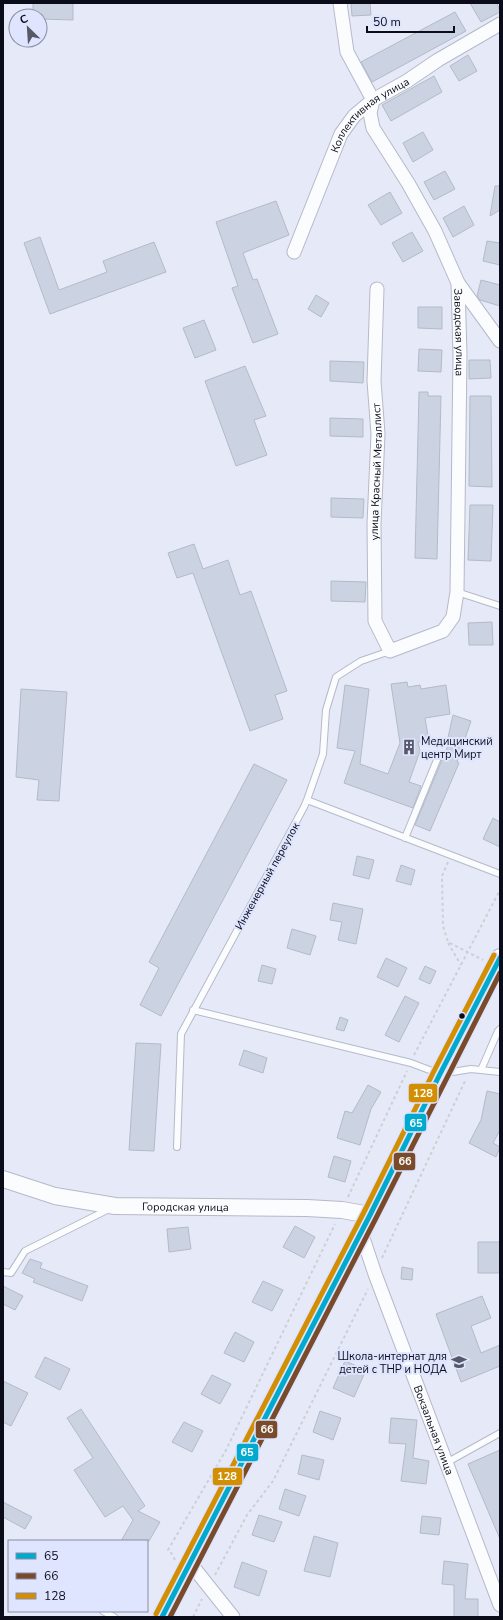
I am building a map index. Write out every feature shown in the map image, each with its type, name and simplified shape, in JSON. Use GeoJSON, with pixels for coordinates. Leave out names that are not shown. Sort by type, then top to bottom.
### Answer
{"type":"FeatureCollection","features":[{"type":"Feature","properties":{"kind":"main road"},"geometry":{"type":"LineString","coordinates":[[162,1617],[183,1564],[370,1215],[440,1074],[493,960]]}},
{"type":"Feature","properties":{"kind":"street"},"geometry":{"type":"LineString","coordinates":[[340,3],[347,52],[373,100]]}},
{"type":"Feature","properties":{"kind":"street","name":"Коллективная улица"},"geometry":{"type":"LineString","coordinates":[[294,252],[341,134],[354,116],[373,100],[500,24]]}},
{"type":"Feature","properties":{"kind":"street","name":"Заводская улица"},"geometry":{"type":"LineString","coordinates":[[373,100],[370,113],[373,128],[408,183],[435,231],[458,283],[460,355],[457,592],[453,617],[443,631],[390,651]]}},
{"type":"Feature","properties":{"kind":"street"},"geometry":{"type":"LineString","coordinates":[[458,283],[500,341]]}},
{"type":"Feature","properties":{"kind":"street","name":"улица Красный Металлист"},"geometry":{"type":"LineString","coordinates":[[377,289],[374,381],[378,434],[374,524],[375,621],[390,651]]}},
{"type":"Feature","properties":{"kind":"street","name":"Городская улица"},"geometry":{"type":"LineString","coordinates":[[3,1179],[56,1196],[115,1206],[307,1208],[342,1210],[370,1215]]}},
{"type":"Feature","properties":{"kind":"street","name":"Вокзальная улица"},"geometry":{"type":"LineString","coordinates":[[361,1232],[375,1274],[500,1605]]}},
{"type":"Feature","properties":{"kind":"street"},"geometry":{"type":"LineString","coordinates":[[183,1564],[209,1586],[233,1617]]}},
{"type":"Feature","properties":{"kind":"lane"},"geometry":{"type":"LineString","coordinates":[[457,592],[500,606]]}},
{"type":"Feature","properties":{"kind":"lane","name":"Инженерный переулок"},"geometry":{"type":"LineString","coordinates":[[177,1147],[181,1034],[304,808],[323,754],[326,710],[336,677],[361,661],[390,651]]}},
{"type":"Feature","properties":{"kind":"lane"},"geometry":{"type":"LineString","coordinates":[[405,838],[439,755]]}},
{"type":"Feature","properties":{"kind":"lane"},"geometry":{"type":"LineString","coordinates":[[307,800],[500,874]]}},
{"type":"Feature","properties":{"kind":"lane"},"geometry":{"type":"LineString","coordinates":[[193,1010],[410,1063],[440,1074],[470,1069],[500,1072]]}},
{"type":"Feature","properties":{"kind":"lane"},"geometry":{"type":"LineString","coordinates":[[482,1070],[500,1029]]}},
{"type":"Feature","properties":{"kind":"lane"},"geometry":{"type":"LineString","coordinates":[[3,1272],[11,1273],[25,1251],[115,1206]]}},
{"type":"Feature","properties":{"kind":"lane"},"geometry":{"type":"LineString","coordinates":[[446,1463],[500,1433]]}},
{"type":"Feature","properties":{"kind":"lane"},"geometry":{"type":"LineString","coordinates":[[104,1612],[114,1617]]}},
{"type":"Feature","properties":{"kind":"path"},"geometry":{"type":"LineString","coordinates":[[451,855],[442,876],[443,926],[448,942],[461,966]]}},
{"type":"Feature","properties":{"kind":"path"},"geometry":{"type":"LineString","coordinates":[[414,1055],[500,890]]}},
{"type":"Feature","properties":{"kind":"path"},"geometry":{"type":"LineString","coordinates":[[448,942],[467,953],[493,960]]}},
{"type":"Feature","properties":{"kind":"path"},"geometry":{"type":"LineString","coordinates":[[380,1263],[470,1069]]}},
{"type":"Feature","properties":{"kind":"path"},"geometry":{"type":"LineString","coordinates":[[346,1200],[406,1071]]}},
{"type":"Feature","properties":{"kind":"path"},"geometry":{"type":"LineString","coordinates":[[183,1564],[175,1559],[168,1550],[226,1450],[337,1220]]}},
{"type":"Feature","properties":{"kind":"path"},"geometry":{"type":"LineString","coordinates":[[193,1617],[247,1515],[273,1481],[370,1284]]}},
{"type":"Feature","properties":{"kind":"building"},"geometry":{"type":"Polygon","coordinates":[[[33,3],[73,3],[73,20],[48,19],[48,8],[33,8],[33,3]]]}},
{"type":"Feature","properties":{"kind":"building"},"geometry":{"type":"Polygon","coordinates":[[[351,3],[370,3],[371,15],[352,16],[351,3]]]}},
{"type":"Feature","properties":{"kind":"building"},"geometry":{"type":"Polygon","coordinates":[[[470,3],[497,3],[500,12],[481,22],[470,3]]]}},
{"type":"Feature","properties":{"kind":"building"},"geometry":{"type":"Polygon","coordinates":[[[455,12],[466,31],[372,82],[361,62],[455,12]]]}},
{"type":"Feature","properties":{"kind":"building"},"geometry":{"type":"Polygon","coordinates":[[[468,55],[477,71],[459,81],[450,66],[468,55]]]}},
{"type":"Feature","properties":{"kind":"building"},"geometry":{"type":"Polygon","coordinates":[[[434,76],[442,92],[391,121],[382,105],[434,76]]]}},
{"type":"Feature","properties":{"kind":"building"},"geometry":{"type":"Polygon","coordinates":[[[423,132],[433,150],[413,162],[403,143],[423,132]]]}},
{"type":"Feature","properties":{"kind":"building"},"geometry":{"type":"Polygon","coordinates":[[[445,171],[455,189],[434,200],[424,182],[445,171]]]}},
{"type":"Feature","properties":{"kind":"building"},"geometry":{"type":"Polygon","coordinates":[[[495,186],[500,186],[500,210],[490,216],[495,186]]]}},
{"type":"Feature","properties":{"kind":"building"},"geometry":{"type":"Polygon","coordinates":[[[390,192],[402,213],[381,225],[368,205],[390,192]]]}},
{"type":"Feature","properties":{"kind":"building"},"geometry":{"type":"Polygon","coordinates":[[[276,201],[289,235],[243,253],[253,280],[257,279],[278,334],[253,343],[232,288],[238,286],[216,222],[276,201]]]}},
{"type":"Feature","properties":{"kind":"building"},"geometry":{"type":"Polygon","coordinates":[[[464,206],[474,225],[453,237],[443,218],[464,206]]]}},
{"type":"Feature","properties":{"kind":"building"},"geometry":{"type":"Polygon","coordinates":[[[412,232],[423,251],[403,262],[392,243],[412,232]]]}},
{"type":"Feature","properties":{"kind":"building"},"geometry":{"type":"Polygon","coordinates":[[[40,237],[59,290],[107,272],[103,261],[154,242],[166,272],[50,314],[24,243],[40,237]]]}},
{"type":"Feature","properties":{"kind":"building"},"geometry":{"type":"Polygon","coordinates":[[[487,241],[500,243],[500,265],[483,261],[487,241]]]}},
{"type":"Feature","properties":{"kind":"building"},"geometry":{"type":"Polygon","coordinates":[[[481,280],[500,285],[500,306],[480,300],[477,296],[481,280]]]}},
{"type":"Feature","properties":{"kind":"building"},"geometry":{"type":"Polygon","coordinates":[[[316,295],[329,303],[321,317],[308,309],[316,295]]]}},
{"type":"Feature","properties":{"kind":"building"},"geometry":{"type":"Polygon","coordinates":[[[418,307],[442,307],[442,329],[418,328],[418,307]]]}},
{"type":"Feature","properties":{"kind":"building"},"geometry":{"type":"Polygon","coordinates":[[[204,320],[216,350],[195,358],[183,328],[204,320]]]}},
{"type":"Feature","properties":{"kind":"building"},"geometry":{"type":"Polygon","coordinates":[[[419,349],[442,350],[441,372],[418,371],[419,349]]]}},
{"type":"Feature","properties":{"kind":"building"},"geometry":{"type":"Polygon","coordinates":[[[469,360],[490,360],[491,378],[469,379],[469,360]]]}},
{"type":"Feature","properties":{"kind":"building"},"geometry":{"type":"Polygon","coordinates":[[[330,361],[364,362],[363,383],[330,381],[330,361]]]}},
{"type":"Feature","properties":{"kind":"building"},"geometry":{"type":"Polygon","coordinates":[[[245,366],[266,416],[254,420],[267,455],[236,466],[205,381],[245,366]]]}},
{"type":"Feature","properties":{"kind":"building"},"geometry":{"type":"Polygon","coordinates":[[[419,392],[428,392],[428,396],[441,396],[437,559],[415,558],[419,392]]]}},
{"type":"Feature","properties":{"kind":"building"},"geometry":{"type":"Polygon","coordinates":[[[470,396],[491,396],[492,487],[469,486],[470,396]]]}},
{"type":"Feature","properties":{"kind":"building"},"geometry":{"type":"Polygon","coordinates":[[[330,418],[363,419],[363,437],[330,436],[330,418]]]}},
{"type":"Feature","properties":{"kind":"building"},"geometry":{"type":"Polygon","coordinates":[[[331,498],[364,499],[363,518],[331,517],[331,498]]]}},
{"type":"Feature","properties":{"kind":"building"},"geometry":{"type":"Polygon","coordinates":[[[470,505],[493,505],[491,561],[468,560],[470,505]]]}},
{"type":"Feature","properties":{"kind":"building"},"geometry":{"type":"Polygon","coordinates":[[[194,544],[203,569],[228,560],[240,595],[251,591],[287,691],[275,695],[283,719],[250,731],[193,573],[177,578],[168,553],[194,544]]]}},
{"type":"Feature","properties":{"kind":"building"},"geometry":{"type":"Polygon","coordinates":[[[331,581],[366,582],[365,602],[331,601],[331,581]]]}},
{"type":"Feature","properties":{"kind":"building"},"geometry":{"type":"Polygon","coordinates":[[[492,622],[493,645],[469,645],[468,623],[492,622]]]}},
{"type":"Feature","properties":{"kind":"building","name":"Медицинский центр Мирт"},"geometry":{"type":"Polygon","coordinates":[[[407,682],[408,687],[420,685],[421,689],[446,685],[450,714],[425,718],[428,736],[424,741],[418,742],[420,751],[409,782],[421,786],[413,808],[344,783],[355,751],[337,748],[345,685],[369,689],[360,764],[388,774],[400,743],[391,684],[407,682]]]}},
{"type":"Feature","properties":{"kind":"building"},"geometry":{"type":"Polygon","coordinates":[[[21,689],[67,692],[59,801],[37,800],[39,780],[16,777],[21,689]]]}},
{"type":"Feature","properties":{"kind":"building"},"geometry":{"type":"Polygon","coordinates":[[[453,715],[471,721],[457,762],[459,763],[430,831],[415,825],[449,743],[447,742],[453,715]]]}},
{"type":"Feature","properties":{"kind":"building"},"geometry":{"type":"Polygon","coordinates":[[[254,764],[287,780],[161,1016],[140,1005],[159,968],[149,962],[254,764]]]}},
{"type":"Feature","properties":{"kind":"building"},"geometry":{"type":"Polygon","coordinates":[[[493,818],[500,822],[500,847],[483,839],[493,818]]]}},
{"type":"Feature","properties":{"kind":"building"},"geometry":{"type":"Polygon","coordinates":[[[357,856],[374,860],[369,879],[353,875],[357,856]]]}},
{"type":"Feature","properties":{"kind":"building"},"geometry":{"type":"Polygon","coordinates":[[[401,865],[415,870],[411,885],[396,881],[401,865]]]}},
{"type":"Feature","properties":{"kind":"building"},"geometry":{"type":"Polygon","coordinates":[[[333,903],[363,909],[356,944],[338,940],[342,922],[330,920],[333,903]]]}},
{"type":"Feature","properties":{"kind":"building"},"geometry":{"type":"Polygon","coordinates":[[[292,929],[316,936],[310,955],[287,948],[292,929]]]}},
{"type":"Feature","properties":{"kind":"building"},"geometry":{"type":"Polygon","coordinates":[[[386,958],[407,968],[398,987],[377,977],[386,958]]]}},
{"type":"Feature","properties":{"kind":"building"},"geometry":{"type":"Polygon","coordinates":[[[262,965],[276,969],[272,984],[258,981],[262,965]]]}},
{"type":"Feature","properties":{"kind":"building"},"geometry":{"type":"Polygon","coordinates":[[[425,966],[436,971],[430,984],[419,979],[425,966]]]}},
{"type":"Feature","properties":{"kind":"building"},"geometry":{"type":"Polygon","coordinates":[[[405,996],[419,1003],[399,1042],[385,1035],[405,996]]]}},
{"type":"Feature","properties":{"kind":"building"},"geometry":{"type":"Polygon","coordinates":[[[340,1017],[348,1020],[344,1031],[336,1029],[340,1017]]]}},
{"type":"Feature","properties":{"kind":"building"},"geometry":{"type":"Polygon","coordinates":[[[136,1043],[161,1044],[154,1151],[129,1150],[136,1043]]]}},
{"type":"Feature","properties":{"kind":"building"},"geometry":{"type":"Polygon","coordinates":[[[244,1050],[267,1058],[263,1073],[239,1065],[244,1050]]]}},
{"type":"Feature","properties":{"kind":"building"},"geometry":{"type":"Polygon","coordinates":[[[368,1085],[381,1092],[371,1109],[360,1145],[337,1138],[345,1111],[352,1113],[368,1085]]]}},
{"type":"Feature","properties":{"kind":"building"},"geometry":{"type":"Polygon","coordinates":[[[487,1091],[500,1094],[500,1130],[493,1143],[500,1147],[496,1157],[469,1143],[481,1120],[487,1091]]]}},
{"type":"Feature","properties":{"kind":"building"},"geometry":{"type":"Polygon","coordinates":[[[334,1156],[351,1161],[345,1182],[328,1177],[334,1156]]]}},
{"type":"Feature","properties":{"kind":"building"},"geometry":{"type":"Polygon","coordinates":[[[295,1226],[315,1237],[304,1258],[283,1247],[295,1226]]]}},
{"type":"Feature","properties":{"kind":"building"},"geometry":{"type":"Polygon","coordinates":[[[188,1227],[191,1249],[169,1252],[167,1229],[188,1227]]]}},
{"type":"Feature","properties":{"kind":"building"},"geometry":{"type":"Polygon","coordinates":[[[478,1242],[500,1242],[500,1273],[478,1273],[478,1242]]]}},
{"type":"Feature","properties":{"kind":"building"},"geometry":{"type":"Polygon","coordinates":[[[30,1259],[42,1263],[40,1268],[88,1286],[82,1301],[33,1282],[35,1279],[22,1273],[30,1259]]]}},
{"type":"Feature","properties":{"kind":"building"},"geometry":{"type":"Polygon","coordinates":[[[402,1267],[413,1269],[412,1280],[401,1279],[402,1267]]]}},
{"type":"Feature","properties":{"kind":"building"},"geometry":{"type":"Polygon","coordinates":[[[263,1281],[283,1290],[272,1311],[252,1302],[263,1281]]]}},
{"type":"Feature","properties":{"kind":"building"},"geometry":{"type":"Polygon","coordinates":[[[3,1286],[23,1296],[15,1310],[3,1304],[3,1286]]]}},
{"type":"Feature","properties":{"kind":"building"},"geometry":{"type":"Polygon","coordinates":[[[482,1296],[491,1318],[471,1326],[481,1353],[500,1345],[500,1366],[461,1382],[436,1314],[482,1296]]]}},
{"type":"Feature","properties":{"kind":"building"},"geometry":{"type":"Polygon","coordinates":[[[235,1332],[254,1342],[244,1362],[224,1353],[235,1332]]]}},
{"type":"Feature","properties":{"kind":"building"},"geometry":{"type":"Polygon","coordinates":[[[45,1357],[70,1369],[60,1390],[35,1377],[45,1357]]]}},
{"type":"Feature","properties":{"kind":"building"},"geometry":{"type":"Polygon","coordinates":[[[345,1361],[366,1370],[354,1397],[333,1388],[345,1361]]]}},
{"type":"Feature","properties":{"kind":"building"},"geometry":{"type":"Polygon","coordinates":[[[212,1375],[231,1384],[220,1404],[201,1394],[212,1375]]]}},
{"type":"Feature","properties":{"kind":"building"},"geometry":{"type":"Polygon","coordinates":[[[3,1381],[28,1393],[11,1426],[3,1422],[3,1381]]]}},
{"type":"Feature","properties":{"kind":"building"},"geometry":{"type":"Polygon","coordinates":[[[81,1409],[145,1506],[138,1511],[160,1522],[149,1541],[122,1540],[133,1520],[123,1506],[105,1517],[74,1470],[93,1458],[67,1418],[81,1409]]]}},
{"type":"Feature","properties":{"kind":"building"},"geometry":{"type":"Polygon","coordinates":[[[320,1411],[341,1418],[333,1440],[313,1432],[320,1411]]]}},
{"type":"Feature","properties":{"kind":"building"},"geometry":{"type":"Polygon","coordinates":[[[391,1418],[417,1420],[413,1458],[429,1461],[426,1484],[401,1481],[406,1444],[389,1443],[391,1418]]]}},
{"type":"Feature","properties":{"kind":"building"},"geometry":{"type":"Polygon","coordinates":[[[184,1422],[203,1431],[192,1452],[172,1442],[184,1422]]]}},
{"type":"Feature","properties":{"kind":"building"},"geometry":{"type":"Polygon","coordinates":[[[500,1450],[500,1539],[468,1464],[500,1450]]]}},
{"type":"Feature","properties":{"kind":"building"},"geometry":{"type":"Polygon","coordinates":[[[302,1455],[324,1460],[319,1480],[298,1474],[302,1455]]]}},
{"type":"Feature","properties":{"kind":"building"},"geometry":{"type":"Polygon","coordinates":[[[285,1489],[306,1496],[299,1516],[279,1509],[285,1489]]]}},
{"type":"Feature","properties":{"kind":"building"},"geometry":{"type":"Polygon","coordinates":[[[3,1502],[32,1517],[25,1529],[3,1517],[3,1502]]]}},
{"type":"Feature","properties":{"kind":"building"},"geometry":{"type":"Polygon","coordinates":[[[259,1515],[282,1522],[274,1542],[252,1535],[259,1515]]]}},
{"type":"Feature","properties":{"kind":"building"},"geometry":{"type":"Polygon","coordinates":[[[422,1516],[441,1518],[439,1535],[420,1533],[422,1516]]]}},
{"type":"Feature","properties":{"kind":"building"},"geometry":{"type":"Polygon","coordinates":[[[314,1536],[338,1543],[330,1577],[304,1571],[314,1536]]]}},
{"type":"Feature","properties":{"kind":"building"},"geometry":{"type":"Polygon","coordinates":[[[444,1561],[468,1564],[465,1599],[478,1599],[478,1617],[454,1617],[454,1585],[442,1584],[444,1561]]]}},
{"type":"Feature","properties":{"kind":"building"},"geometry":{"type":"Polygon","coordinates":[[[242,1562],[267,1571],[259,1596],[234,1587],[242,1562]]]}},
{"type":"Feature","properties":{"kind":"transit line","name":"128"},"geometry":{"type":"LineString","coordinates":[[156,1614],[364,1212],[494,955]]}},
{"type":"Feature","properties":{"kind":"transit line","name":"65"},"geometry":{"type":"LineString","coordinates":[[162,1617],[370,1215],[500,958]]}},
{"type":"Feature","properties":{"kind":"transit line","name":"66"},"geometry":{"type":"LineString","coordinates":[[170,1617],[376,1218],[500,973]]}},
{"type":"Feature","properties":{"kind":"place","name":"Медицинский центр Мирт"},"geometry":{"type":"Point","coordinates":[409,747]}},
{"type":"Feature","properties":{"kind":"place","name":"Школа-интернат для детей с ТНР и НОДА"},"geometry":{"type":"Point","coordinates":[459,1362]}}]}
